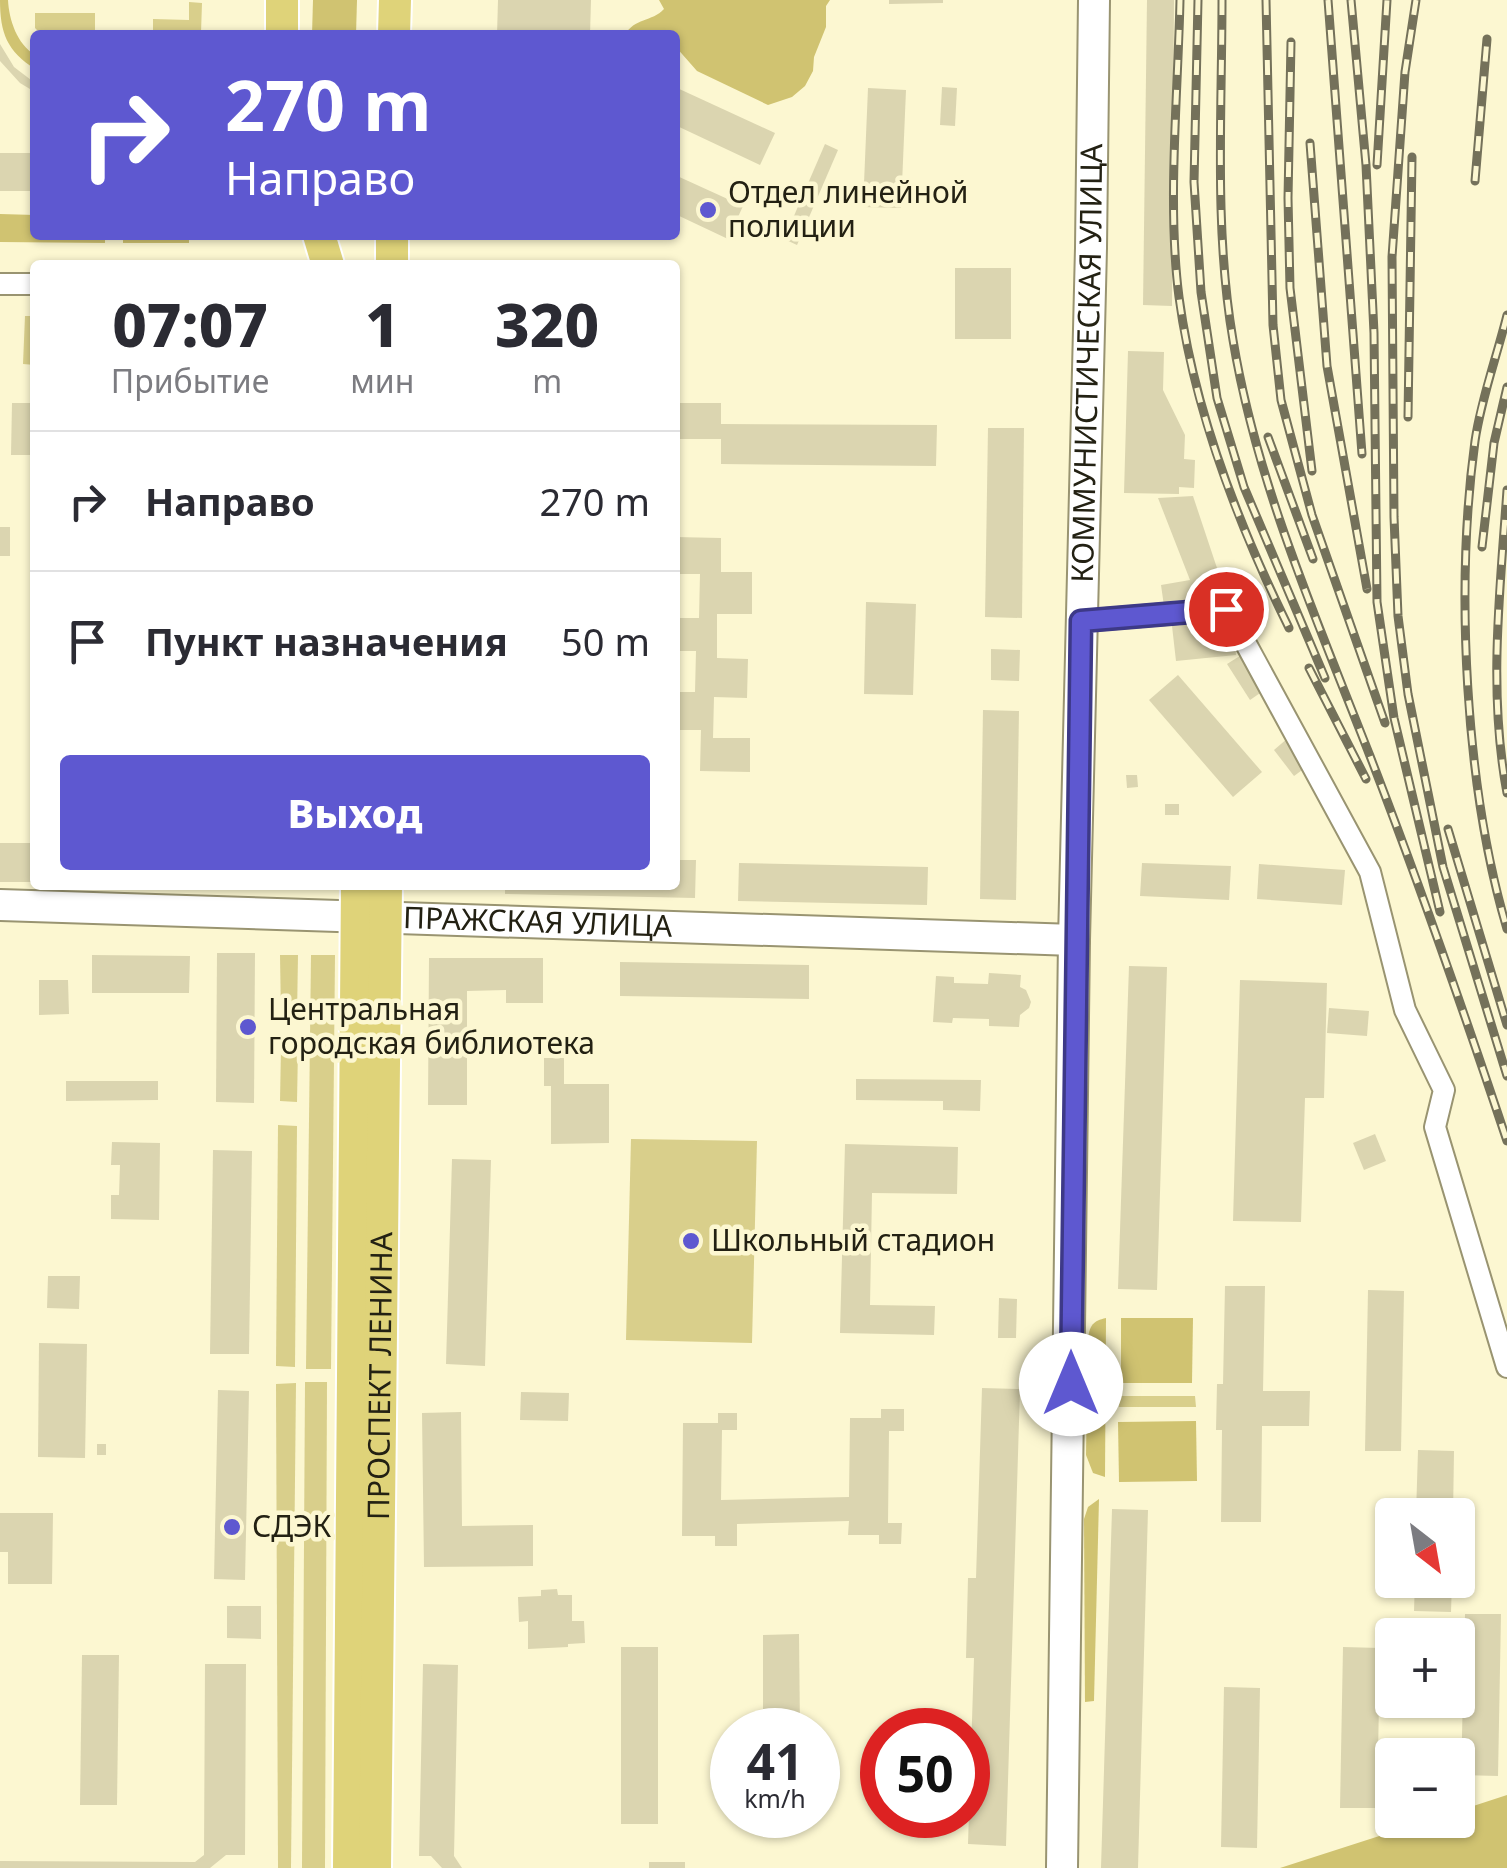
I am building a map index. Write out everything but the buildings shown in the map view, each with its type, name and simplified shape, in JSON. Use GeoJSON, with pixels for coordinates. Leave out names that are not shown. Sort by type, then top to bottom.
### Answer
{"type":"FeatureCollection","features":[{"type":"Feature","properties":{"kind":"main road"},"geometry":{"type":"LineString","coordinates":[[282,0],[282,30]]}},
{"type":"Feature","properties":{"kind":"main road"},"geometry":{"type":"LineString","coordinates":[[394,0],[394,30]]}},
{"type":"Feature","properties":{"kind":"main road","name":"КОММУНИСТИЧЕСКАЯ УЛИЦА"},"geometry":{"type":"LineString","coordinates":[[1062,1868],[1074,940],[1094,0]]}},
{"type":"Feature","properties":{"kind":"main road","name":"ПРАЖСКАЯ УЛИЦА"},"geometry":{"type":"LineString","coordinates":[[0,906],[371,901],[1074,940]]}},
{"type":"Feature","properties":{"kind":"main road","name":"ПРОСПЕКТ ЛЕНИНА"},"geometry":{"type":"LineString","coordinates":[[350,1868],[371,901]]}},
{"type":"Feature","properties":{"kind":"main road","name":"ПРОСПЕКТ ЛЕНИНА"},"geometry":{"type":"LineString","coordinates":[[371,901],[375,1868]]}},
{"type":"Feature","properties":{"kind":"street"},"geometry":{"type":"LineString","coordinates":[[0,284],[30,284]]}},
{"type":"Feature","properties":{"kind":"street"},"geometry":{"type":"LineString","coordinates":[[1081,621],[1226,609],[1370,872],[1405,1010],[1444,1090],[1435,1127],[1507,1366]]}},
{"type":"Feature","properties":{"kind":"shaded area"},"geometry":{"type":"Polygon","coordinates":[[[0,0],[8,0],[15,31],[30,51],[30,65],[12,48],[2,22],[0,0]]]}},
{"type":"Feature","properties":{"kind":"shaded area"},"geometry":{"type":"Polygon","coordinates":[[[313,0],[357,0],[356,30],[312,30],[313,0]]]}},
{"type":"Feature","properties":{"kind":"shaded area"},"geometry":{"type":"Polygon","coordinates":[[[659,0],[830,0],[826,6],[826,27],[805,86],[792,97],[768,105],[697,71],[680,52],[680,30],[629,30],[664,9],[659,0]]]}},
{"type":"Feature","properties":{"kind":"shaded area"},"geometry":{"type":"Polygon","coordinates":[[[189,2],[202,3],[201,30],[153,30],[153,19],[189,20],[189,2]]]}},
{"type":"Feature","properties":{"kind":"shaded area"},"geometry":{"type":"Polygon","coordinates":[[[35,13],[95,13],[95,30],[35,28],[35,13]]]}},
{"type":"Feature","properties":{"kind":"shaded area"},"geometry":{"type":"Polygon","coordinates":[[[0,214],[30,215],[30,240],[105,240],[105,243],[0,242],[0,214]]]}},
{"type":"Feature","properties":{"kind":"shaded area"},"geometry":{"type":"Polygon","coordinates":[[[123,240],[189,240],[189,243],[123,240]]]}},
{"type":"Feature","properties":{"kind":"shaded area"},"geometry":{"type":"Polygon","coordinates":[[[25,316],[30,316],[30,365],[23,364],[25,316]]]}},
{"type":"Feature","properties":{"kind":"shaded area"},"geometry":{"type":"Polygon","coordinates":[[[280,955],[298,955],[297,1016],[281,1016],[280,955]]]}},
{"type":"Feature","properties":{"kind":"shaded area"},"geometry":{"type":"Polygon","coordinates":[[[311,955],[335,955],[331,1369],[306,1369],[311,955]]]}},
{"type":"Feature","properties":{"kind":"shaded area"},"geometry":{"type":"Polygon","coordinates":[[[281,1048],[298,1048],[297,1102],[280,1101],[281,1048]]]}},
{"type":"Feature","properties":{"kind":"shaded area"},"geometry":{"type":"Polygon","coordinates":[[[278,1125],[297,1126],[295,1367],[276,1366],[278,1125]]]}},
{"type":"Feature","properties":{"kind":"shaded area","name":"Школьный стадион"},"geometry":{"type":"Polygon","coordinates":[[[631,1139],[757,1141],[752,1343],[626,1340],[631,1139]]]}},
{"type":"Feature","properties":{"kind":"shaded area"},"geometry":{"type":"Polygon","coordinates":[[[1106,1318],[1105,1477],[1093,1473],[1086,1455],[1088,1338],[1093,1324],[1106,1318]]]}},
{"type":"Feature","properties":{"kind":"shaded area"},"geometry":{"type":"Polygon","coordinates":[[[1121,1318],[1193,1318],[1192,1383],[1121,1383],[1121,1318]]]}},
{"type":"Feature","properties":{"kind":"shaded area"},"geometry":{"type":"Polygon","coordinates":[[[305,1382],[327,1382],[325,1868],[302,1868],[305,1382]]]}},
{"type":"Feature","properties":{"kind":"shaded area"},"geometry":{"type":"Polygon","coordinates":[[[296,1383],[291,1868],[278,1868],[276,1384],[296,1383]]]}},
{"type":"Feature","properties":{"kind":"shaded area"},"geometry":{"type":"Polygon","coordinates":[[[1119,1396],[1195,1396],[1196,1407],[1119,1407],[1119,1396]]]}},
{"type":"Feature","properties":{"kind":"shaded area"},"geometry":{"type":"Polygon","coordinates":[[[1196,1421],[1197,1481],[1119,1482],[1118,1422],[1196,1421]]]}},
{"type":"Feature","properties":{"kind":"shaded area"},"geometry":{"type":"Polygon","coordinates":[[[1099,1499],[1094,1701],[1085,1702],[1084,1519],[1088,1507],[1099,1499]]]}},
{"type":"Feature","properties":{"kind":"shaded area"},"geometry":{"type":"Polygon","coordinates":[[[1507,1795],[1507,1868],[1280,1868],[1375,1837],[1475,1838],[1475,1805],[1507,1795]]]}},
{"type":"Feature","properties":{"kind":"railway"},"geometry":{"type":"LineString","coordinates":[[1180,0],[1174,225],[1186,340],[1220,466],[1289,628]]}},
{"type":"Feature","properties":{"kind":"railway"},"geometry":{"type":"LineString","coordinates":[[1198,0],[1194,182],[1201,292],[1217,398],[1244,487],[1325,678]]}},
{"type":"Feature","properties":{"kind":"railway"},"geometry":{"type":"LineString","coordinates":[[1222,0],[1223,256],[1233,340],[1257,447],[1291,551],[1406,852],[1507,1141]]}},
{"type":"Feature","properties":{"kind":"railway"},"geometry":{"type":"LineString","coordinates":[[1266,0],[1273,325],[1281,400],[1312,515],[1385,723]]}},
{"type":"Feature","properties":{"kind":"railway"},"geometry":{"type":"LineString","coordinates":[[1328,0],[1362,454]]}},
{"type":"Feature","properties":{"kind":"railway"},"geometry":{"type":"LineString","coordinates":[[1351,0],[1366,165],[1374,333],[1377,602],[1394,718],[1440,912]]}},
{"type":"Feature","properties":{"kind":"railway"},"geometry":{"type":"LineString","coordinates":[[1377,165],[1387,0]]}},
{"type":"Feature","properties":{"kind":"railway"},"geometry":{"type":"LineString","coordinates":[[1416,0],[1405,72],[1392,257],[1398,616],[1408,694],[1443,867],[1507,1076]]}},
{"type":"Feature","properties":{"kind":"railway"},"geometry":{"type":"LineString","coordinates":[[1475,181],[1487,39]]}},
{"type":"Feature","properties":{"kind":"railway"},"geometry":{"type":"LineString","coordinates":[[1291,42],[1290,288],[1312,471]]}},
{"type":"Feature","properties":{"kind":"railway"},"geometry":{"type":"LineString","coordinates":[[1310,143],[1327,366],[1367,589]]}},
{"type":"Feature","properties":{"kind":"railway"},"geometry":{"type":"LineString","coordinates":[[1408,417],[1412,157]]}},
{"type":"Feature","properties":{"kind":"railway"},"geometry":{"type":"LineString","coordinates":[[1507,315],[1475,441],[1465,623],[1481,814],[1507,929]]}},
{"type":"Feature","properties":{"kind":"railway"},"geometry":{"type":"LineString","coordinates":[[1482,547],[1494,443],[1507,387]]}},
{"type":"Feature","properties":{"kind":"railway"},"geometry":{"type":"LineString","coordinates":[[1268,437],[1313,559]]}},
{"type":"Feature","properties":{"kind":"railway"},"geometry":{"type":"LineString","coordinates":[[1507,490],[1497,679],[1507,793]]}},
{"type":"Feature","properties":{"kind":"railway"},"geometry":{"type":"LineString","coordinates":[[1309,668],[1366,779]]}},
{"type":"Feature","properties":{"kind":"railway"},"geometry":{"type":"LineString","coordinates":[[1448,829],[1507,1025]]}},
{"type":"Feature","properties":{"kind":"place","name":"Отдел линейной полиции"},"geometry":{"type":"Point","coordinates":[708,210]}},
{"type":"Feature","properties":{"kind":"place","name":"Центральная городская библиотека"},"geometry":{"type":"Point","coordinates":[248,1027]}},
{"type":"Feature","properties":{"kind":"place","name":"Школьный стадион"},"geometry":{"type":"Point","coordinates":[691,1241]}},
{"type":"Feature","properties":{"kind":"place","name":"СДЭК"},"geometry":{"type":"Point","coordinates":[232,1527]}},
{"type":"Feature","properties":{"kind":"route"},"geometry":{"type":"LineString","coordinates":[[1071,1384],[1081,621],[1226,609]]}}]}
